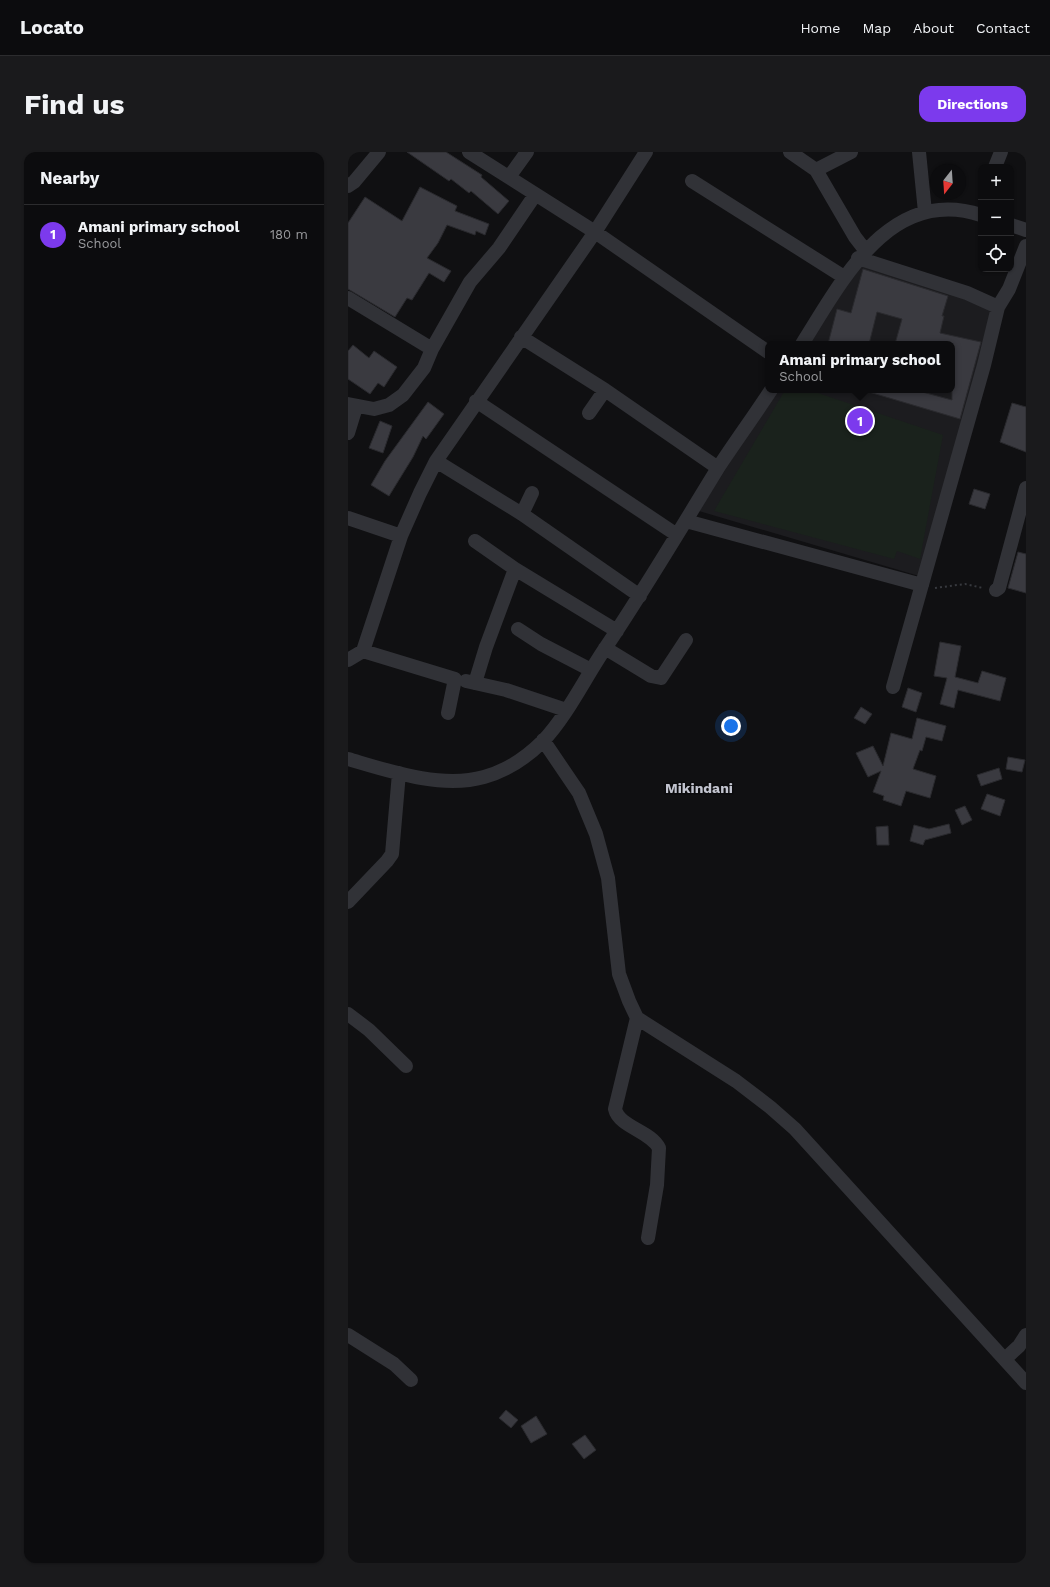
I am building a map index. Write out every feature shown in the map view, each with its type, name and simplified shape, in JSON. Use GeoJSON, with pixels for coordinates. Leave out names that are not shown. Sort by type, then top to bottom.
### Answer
{"type":"FeatureCollection","features":[{"type":"Feature","properties":{"kind":"street"},"geometry":{"type":"LineString","coordinates":[[348,186],[354,182],[379,152]]}},
{"type":"Feature","properties":{"kind":"street"},"geometry":{"type":"LineString","coordinates":[[469,152],[595,232],[765,350]]}},
{"type":"Feature","properties":{"kind":"street"},"geometry":{"type":"LineString","coordinates":[[508,177],[527,152]]}},
{"type":"Feature","properties":{"kind":"street"},"geometry":{"type":"LineString","coordinates":[[348,660],[363,651],[401,536],[436,461],[476,401],[595,232],[646,152]]}},
{"type":"Feature","properties":{"kind":"street"},"geometry":{"type":"LineString","coordinates":[[790,152],[816,170],[855,237],[862,254],[967,293],[998,307]]}},
{"type":"Feature","properties":{"kind":"street"},"geometry":{"type":"LineString","coordinates":[[816,170],[851,152]]}},
{"type":"Feature","properties":{"kind":"street"},"geometry":{"type":"LineString","coordinates":[[919,152],[925,212]]}},
{"type":"Feature","properties":{"kind":"street"},"geometry":{"type":"LineString","coordinates":[[997,164],[1001,152]]}},
{"type":"Feature","properties":{"kind":"street"},"geometry":{"type":"LineString","coordinates":[[692,181],[844,277]]}},
{"type":"Feature","properties":{"kind":"street"},"geometry":{"type":"LineString","coordinates":[[348,433],[352,406],[374,409],[382,408],[403,395],[424,368],[432,349],[470,282],[498,248],[535,195]]}},
{"type":"Feature","properties":{"kind":"street"},"geometry":{"type":"LineString","coordinates":[[804,341],[844,277],[862,254],[885,232],[925,212],[938,209],[952,208],[978,213]]}},
{"type":"Feature","properties":{"kind":"street"},"geometry":{"type":"LineString","coordinates":[[1014,226],[1026,230]]}},
{"type":"Feature","properties":{"kind":"street"},"geometry":{"type":"LineString","coordinates":[[893,687],[984,365],[998,307],[1009,289],[1026,246]]}},
{"type":"Feature","properties":{"kind":"street"},"geometry":{"type":"LineString","coordinates":[[348,298],[432,349]]}},
{"type":"Feature","properties":{"kind":"street"},"geometry":{"type":"LineString","coordinates":[[521,337],[605,390],[718,468]]}},
{"type":"Feature","properties":{"kind":"street"},"geometry":{"type":"LineString","coordinates":[[589,413],[605,390]]}},
{"type":"Feature","properties":{"kind":"street"},"geometry":{"type":"LineString","coordinates":[[348,759],[399,773],[430,779],[457,780],[484,777],[507,768],[526,756],[543,740],[566,710],[640,596],[718,468],[770,393]]}},
{"type":"Feature","properties":{"kind":"street"},"geometry":{"type":"LineString","coordinates":[[476,401],[677,535]]}},
{"type":"Feature","properties":{"kind":"street"},"geometry":{"type":"LineString","coordinates":[[436,461],[522,514],[640,596]]}},
{"type":"Feature","properties":{"kind":"street"},"geometry":{"type":"LineString","coordinates":[[996,590],[999,588],[1026,488]]}},
{"type":"Feature","properties":{"kind":"street"},"geometry":{"type":"LineString","coordinates":[[522,514],[532,493]]}},
{"type":"Feature","properties":{"kind":"street"},"geometry":{"type":"LineString","coordinates":[[348,518],[401,536]]}},
{"type":"Feature","properties":{"kind":"street"},"geometry":{"type":"LineString","coordinates":[[686,521],[922,585]]}},
{"type":"Feature","properties":{"kind":"street"},"geometry":{"type":"LineString","coordinates":[[475,541],[515,569],[617,631]]}},
{"type":"Feature","properties":{"kind":"street"},"geometry":{"type":"LineString","coordinates":[[475,683],[486,647],[515,569]]}},
{"type":"Feature","properties":{"kind":"street"},"geometry":{"type":"LineString","coordinates":[[518,628],[541,644],[591,670]]}},
{"type":"Feature","properties":{"kind":"street"},"geometry":{"type":"LineString","coordinates":[[605,648],[651,676],[661,678],[686,640]]}},
{"type":"Feature","properties":{"kind":"street"},"geometry":{"type":"LineString","coordinates":[[363,651],[455,679],[506,690],[566,710]]}},
{"type":"Feature","properties":{"kind":"street"},"geometry":{"type":"LineString","coordinates":[[448,713],[455,679]]}},
{"type":"Feature","properties":{"kind":"street"},"geometry":{"type":"LineString","coordinates":[[543,740],[579,793],[596,834],[608,878],[619,974],[637,1018],[736,1081],[770,1107],[794,1129],[1005,1359],[1026,1384]]}},
{"type":"Feature","properties":{"kind":"street"},"geometry":{"type":"LineString","coordinates":[[348,902],[392,854],[399,773]]}},
{"type":"Feature","properties":{"kind":"street"},"geometry":{"type":"LineString","coordinates":[[348,1014],[369,1030],[406,1066]]}},
{"type":"Feature","properties":{"kind":"street"},"geometry":{"type":"LineString","coordinates":[[637,1018],[615,1109],[620,1118],[654,1140],[659,1148],[656,1185],[648,1238]]}},
{"type":"Feature","properties":{"kind":"street"},"geometry":{"type":"LineString","coordinates":[[348,1335],[394,1364],[411,1380]]}},
{"type":"Feature","properties":{"kind":"street"},"geometry":{"type":"LineString","coordinates":[[1005,1359],[1019,1346],[1026,1335]]}},
{"type":"Feature","properties":{"kind":"path"},"geometry":{"type":"LineString","coordinates":[[922,585],[933,588],[965,584],[996,590]]}},
{"type":"Feature","properties":{"kind":"shaded area"},"geometry":{"type":"Polygon","coordinates":[[[859,261],[994,308],[919,576],[699,511],[774,393],[955,393],[955,341],[808,341],[859,261]]]}},
{"type":"Feature","properties":{"kind":"shaded area"},"geometry":{"type":"Polygon","coordinates":[[[783,393],[818,393],[943,435],[920,559],[897,551],[894,559],[714,511],[783,393]]]}},
{"type":"Feature","properties":{"kind":"building"},"geometry":{"type":"Polygon","coordinates":[[[407,152],[446,152],[482,175],[481,177],[509,201],[498,214],[471,191],[469,193],[451,179],[449,181],[407,152]]]}},
{"type":"Feature","properties":{"kind":"building"},"geometry":{"type":"Polygon","coordinates":[[[420,187],[457,206],[455,211],[489,224],[485,235],[476,231],[475,235],[447,225],[438,243],[427,258],[451,271],[444,282],[429,273],[412,300],[407,298],[395,317],[348,289],[348,223],[365,197],[402,221],[420,187]]]}},
{"type":"Feature","properties":{"kind":"building"},"geometry":{"type":"Polygon","coordinates":[[[863,269],[948,296],[942,316],[944,316],[940,333],[981,342],[960,419],[872,393],[926,393],[952,400],[952,393],[955,393],[955,341],[896,341],[902,319],[877,312],[870,341],[829,341],[837,309],[851,313],[863,269]]]}},
{"type":"Feature","properties":{"kind":"building"},"geometry":{"type":"Polygon","coordinates":[[[353,345],[369,358],[374,351],[397,367],[384,387],[378,383],[370,394],[348,379],[348,351],[353,345]]]}},
{"type":"Feature","properties":{"kind":"building"},"geometry":{"type":"Polygon","coordinates":[[[428,402],[444,414],[426,439],[423,436],[413,457],[389,496],[371,485],[385,461],[428,402]]]}},
{"type":"Feature","properties":{"kind":"building"},"geometry":{"type":"Polygon","coordinates":[[[1012,403],[1026,407],[1026,452],[1000,442],[1012,403]]]}},
{"type":"Feature","properties":{"kind":"building"},"geometry":{"type":"Polygon","coordinates":[[[380,421],[392,426],[383,453],[369,448],[380,421]]]}},
{"type":"Feature","properties":{"kind":"building"},"geometry":{"type":"Polygon","coordinates":[[[974,489],[990,494],[985,509],[969,504],[974,489]]]}},
{"type":"Feature","properties":{"kind":"building"},"geometry":{"type":"Polygon","coordinates":[[[1018,552],[1026,554],[1026,593],[1008,588],[1018,552]]]}},
{"type":"Feature","properties":{"kind":"building"},"geometry":{"type":"Polygon","coordinates":[[[940,642],[961,646],[955,677],[978,683],[982,671],[1006,678],[1000,701],[958,690],[954,708],[940,704],[947,678],[934,676],[940,642]]]}},
{"type":"Feature","properties":{"kind":"building"},"geometry":{"type":"Polygon","coordinates":[[[908,688],[922,693],[916,712],[902,707],[908,688]]]}},
{"type":"Feature","properties":{"kind":"building"},"geometry":{"type":"Polygon","coordinates":[[[861,707],[872,714],[865,724],[854,718],[861,707]]]}},
{"type":"Feature","properties":{"kind":"building"},"geometry":{"type":"Polygon","coordinates":[[[917,718],[946,726],[942,741],[926,737],[922,751],[920,750],[913,769],[936,776],[930,798],[906,791],[901,806],[883,800],[884,796],[873,792],[881,771],[868,777],[856,753],[873,746],[883,766],[891,733],[912,739],[917,718]]]}},
{"type":"Feature","properties":{"kind":"building"},"geometry":{"type":"Polygon","coordinates":[[[1008,757],[1025,760],[1022,772],[1006,769],[1008,757]]]}},
{"type":"Feature","properties":{"kind":"building"},"geometry":{"type":"Polygon","coordinates":[[[999,768],[1002,779],[981,786],[977,775],[999,768]]]}},
{"type":"Feature","properties":{"kind":"building"},"geometry":{"type":"Polygon","coordinates":[[[987,794],[1005,800],[1000,816],[981,809],[987,794]]]}},
{"type":"Feature","properties":{"kind":"building"},"geometry":{"type":"Polygon","coordinates":[[[965,806],[972,820],[962,825],[955,810],[965,806]]]}},
{"type":"Feature","properties":{"kind":"building"},"geometry":{"type":"Polygon","coordinates":[[[949,824],[951,833],[925,840],[923,845],[910,841],[914,825],[929,829],[949,824]]]}},
{"type":"Feature","properties":{"kind":"building"},"geometry":{"type":"Polygon","coordinates":[[[888,826],[889,845],[877,845],[876,827],[888,826]]]}},
{"type":"Feature","properties":{"kind":"building"},"geometry":{"type":"Polygon","coordinates":[[[506,1410],[518,1420],[511,1428],[499,1418],[506,1410]]]}},
{"type":"Feature","properties":{"kind":"building"},"geometry":{"type":"Polygon","coordinates":[[[536,1416],[547,1434],[531,1443],[521,1426],[536,1416]]]}},
{"type":"Feature","properties":{"kind":"building"},"geometry":{"type":"Polygon","coordinates":[[[585,1435],[596,1450],[584,1459],[572,1444],[585,1435]]]}},
{"type":"Feature","properties":{"kind":"place","name":"Amani primary school"},"geometry":{"type":"Point","coordinates":[860,421]}},
{"type":"Feature","properties":{"kind":"district","name":"Mikindani"},"geometry":{"type":"Point","coordinates":[699,788]}}]}
